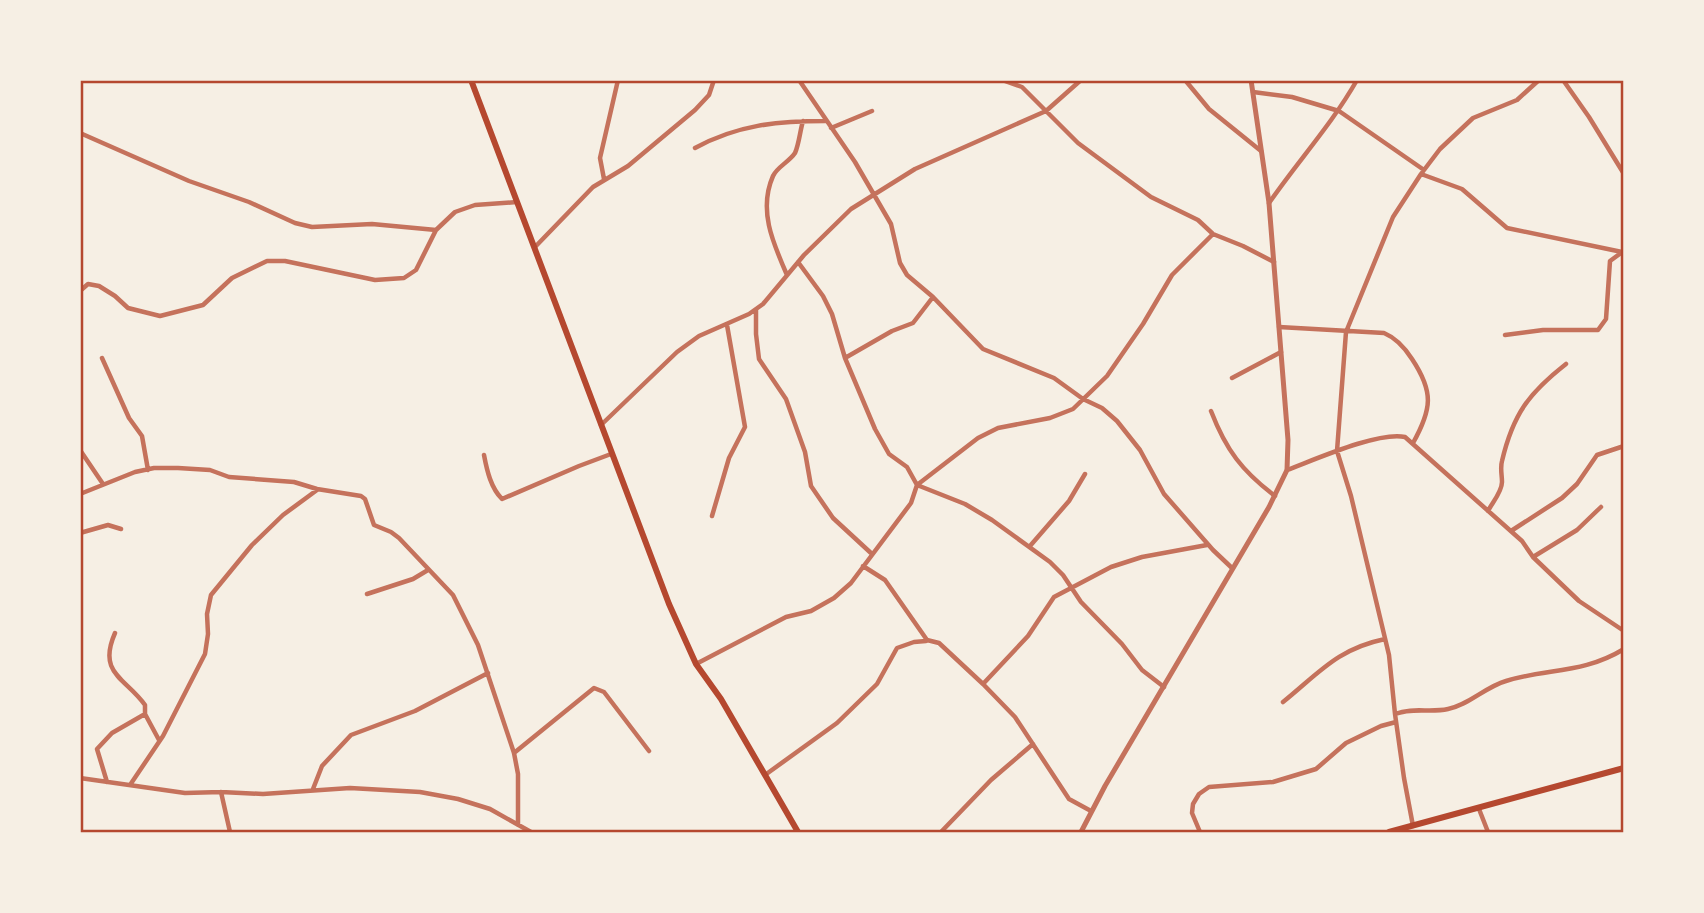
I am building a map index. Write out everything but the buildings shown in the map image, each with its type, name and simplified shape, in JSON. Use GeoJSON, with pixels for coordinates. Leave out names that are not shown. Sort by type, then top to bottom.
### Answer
{"type":"FeatureCollection","features":[{"type":"Feature","properties":{"kind":"main road"},"geometry":{"type":"LineString","coordinates":[[471,80],[655,571],[696,664],[721,699],[797,832]]}},
{"type":"Feature","properties":{"kind":"main road"},"geometry":{"type":"LineString","coordinates":[[1389,832],[1623,768]]}},
{"type":"Feature","properties":{"kind":"street"},"geometry":{"type":"LineString","coordinates":[[604,179],[600,158],[618,80]]}},
{"type":"Feature","properties":{"kind":"street"},"geometry":{"type":"LineString","coordinates":[[534,248],[577,202],[604,179],[628,166],[695,110],[709,95],[714,80]]}},
{"type":"Feature","properties":{"kind":"street"},"geometry":{"type":"LineString","coordinates":[[799,80],[855,162],[891,224],[900,263],[907,275],[933,297],[983,348],[1054,378],[1118,421],[1140,450],[1157,483],[1208,545],[1232,568]]}},
{"type":"Feature","properties":{"kind":"street"},"geometry":{"type":"LineString","coordinates":[[1002,80],[1022,87],[1078,144],[1151,197],[1198,220],[1213,234],[1274,262]]}},
{"type":"Feature","properties":{"kind":"street"},"geometry":{"type":"LineString","coordinates":[[600,426],[677,352],[699,336],[756,309],[851,209],[915,169],[1046,111],[1081,80]]}},
{"type":"Feature","properties":{"kind":"street"},"geometry":{"type":"LineString","coordinates":[[1185,80],[1209,109],[1261,151]]}},
{"type":"Feature","properties":{"kind":"street"},"geometry":{"type":"LineString","coordinates":[[1081,832],[1275,496],[1287,470],[1289,440],[1269,203],[1251,80]]}},
{"type":"Feature","properties":{"kind":"street"},"geometry":{"type":"LineString","coordinates":[[1269,203],[1314,140],[1339,111],[1357,80]]}},
{"type":"Feature","properties":{"kind":"street"},"geometry":{"type":"LineString","coordinates":[[1413,826],[1385,639],[1352,496],[1338,451],[1346,332],[1393,217],[1422,172],[1440,149],[1473,118],[1517,100],[1539,80]]}},
{"type":"Feature","properties":{"kind":"street"},"geometry":{"type":"LineString","coordinates":[[1563,80],[1623,174]]}},
{"type":"Feature","properties":{"kind":"street"},"geometry":{"type":"LineString","coordinates":[[1253,92],[1292,97],[1339,111],[1422,172],[1462,189],[1507,228],[1623,251]]}},
{"type":"Feature","properties":{"kind":"street"},"geometry":{"type":"LineString","coordinates":[[831,128],[872,111]]}},
{"type":"Feature","properties":{"kind":"street"},"geometry":{"type":"LineString","coordinates":[[787,275],[772,242],[766,197],[773,174],[795,152],[803,121]]}},
{"type":"Feature","properties":{"kind":"street"},"geometry":{"type":"LineString","coordinates":[[695,148],[742,128],[766,123],[826,121]]}},
{"type":"Feature","properties":{"kind":"street"},"geometry":{"type":"LineString","coordinates":[[80,132],[189,181],[249,202],[295,223],[312,227],[372,223],[436,230]]}},
{"type":"Feature","properties":{"kind":"street"},"geometry":{"type":"LineString","coordinates":[[80,291],[88,284],[99,286],[128,308],[160,316],[203,305],[232,278],[267,261],[285,261],[391,281],[404,278],[416,270],[436,230],[450,216],[475,205],[517,202]]}},
{"type":"Feature","properties":{"kind":"street"},"geometry":{"type":"LineString","coordinates":[[696,664],[786,617],[811,611],[834,598],[851,583],[911,503],[916,485],[978,438],[998,428],[1050,418],[1073,409],[1107,376],[1143,324],[1172,275],[1213,234]]}},
{"type":"Feature","properties":{"kind":"street"},"geometry":{"type":"LineString","coordinates":[[1505,335],[1544,330],[1598,330],[1606,319],[1609,261],[1623,251]]}},
{"type":"Feature","properties":{"kind":"street"},"geometry":{"type":"LineString","coordinates":[[798,262],[823,296],[832,314],[845,359],[875,429],[889,454],[907,467],[916,485],[965,504],[1050,562],[1081,602],[1122,644],[1142,670],[1164,687]]}},
{"type":"Feature","properties":{"kind":"street"},"geometry":{"type":"LineString","coordinates":[[845,359],[892,331],[913,323],[933,297]]}},
{"type":"Feature","properties":{"kind":"street"},"geometry":{"type":"LineString","coordinates":[[756,309],[759,359],[786,399],[805,452],[811,486],[833,518],[872,554]]}},
{"type":"Feature","properties":{"kind":"street"},"geometry":{"type":"LineString","coordinates":[[712,516],[729,458],[745,427],[727,325]]}},
{"type":"Feature","properties":{"kind":"street"},"geometry":{"type":"LineString","coordinates":[[1279,327],[1390,335],[1407,351],[1423,376],[1429,392],[1423,425],[1413,443]]}},
{"type":"Feature","properties":{"kind":"street"},"geometry":{"type":"LineString","coordinates":[[1232,379],[1281,352]]}},
{"type":"Feature","properties":{"kind":"street"},"geometry":{"type":"LineString","coordinates":[[102,358],[129,418],[142,436],[148,470]]}},
{"type":"Feature","properties":{"kind":"street"},"geometry":{"type":"LineString","coordinates":[[1488,511],[1502,486],[1500,465],[1507,440],[1525,402],[1566,364]]}},
{"type":"Feature","properties":{"kind":"street"},"geometry":{"type":"LineString","coordinates":[[1211,411],[1231,454],[1252,479],[1275,496]]}},
{"type":"Feature","properties":{"kind":"street"},"geometry":{"type":"LineString","coordinates":[[1287,470],[1356,444],[1397,435],[1413,443],[1511,531],[1580,601],[1623,631]]}},
{"type":"Feature","properties":{"kind":"street"},"geometry":{"type":"LineString","coordinates":[[1511,531],[1570,491],[1597,455],[1623,446]]}},
{"type":"Feature","properties":{"kind":"street"},"geometry":{"type":"LineString","coordinates":[[80,450],[103,484]]}},
{"type":"Feature","properties":{"kind":"street"},"geometry":{"type":"LineString","coordinates":[[484,456],[486,469],[496,493],[502,499],[611,454]]}},
{"type":"Feature","properties":{"kind":"street"},"geometry":{"type":"LineString","coordinates":[[80,494],[148,470],[178,468],[210,470],[229,477],[294,482],[365,499],[374,525],[399,538],[453,595],[478,645],[514,753],[518,774],[518,825]]}},
{"type":"Feature","properties":{"kind":"street"},"geometry":{"type":"LineString","coordinates":[[1030,546],[1069,501],[1085,474]]}},
{"type":"Feature","properties":{"kind":"street"},"geometry":{"type":"LineString","coordinates":[[130,785],[159,740],[205,654],[211,595],[283,514],[317,489]]}},
{"type":"Feature","properties":{"kind":"street"},"geometry":{"type":"LineString","coordinates":[[1534,557],[1577,530],[1601,507]]}},
{"type":"Feature","properties":{"kind":"street"},"geometry":{"type":"LineString","coordinates":[[80,533],[108,525],[121,529]]}},
{"type":"Feature","properties":{"kind":"street"},"geometry":{"type":"LineString","coordinates":[[983,684],[1028,636],[1054,597],[1111,567],[1142,557],[1208,545]]}},
{"type":"Feature","properties":{"kind":"street"},"geometry":{"type":"LineString","coordinates":[[863,566],[885,580],[927,640]]}},
{"type":"Feature","properties":{"kind":"street"},"geometry":{"type":"LineString","coordinates":[[367,594],[413,579],[428,570]]}},
{"type":"Feature","properties":{"kind":"street"},"geometry":{"type":"LineString","coordinates":[[115,633],[109,652],[113,673],[141,699],[145,705],[145,714],[159,740]]}},
{"type":"Feature","properties":{"kind":"street"},"geometry":{"type":"LineString","coordinates":[[1283,702],[1327,663],[1365,643],[1385,639]]}},
{"type":"Feature","properties":{"kind":"street"},"geometry":{"type":"LineString","coordinates":[[765,775],[837,723],[877,684],[897,649],[927,640],[939,643],[1015,717],[1069,799],[1091,811]]}},
{"type":"Feature","properties":{"kind":"street"},"geometry":{"type":"LineString","coordinates":[[1395,714],[1406,710],[1452,709],[1494,685],[1587,666],[1607,659],[1623,649]]}},
{"type":"Feature","properties":{"kind":"street"},"geometry":{"type":"LineString","coordinates":[[313,789],[322,766],[351,735],[415,711],[488,673]]}},
{"type":"Feature","properties":{"kind":"street"},"geometry":{"type":"LineString","coordinates":[[514,753],[594,688],[604,691],[649,751]]}},
{"type":"Feature","properties":{"kind":"street"},"geometry":{"type":"LineString","coordinates":[[107,782],[97,749],[112,733],[145,714]]}},
{"type":"Feature","properties":{"kind":"street"},"geometry":{"type":"LineString","coordinates":[[1200,832],[1192,813],[1192,804],[1199,794],[1209,787],[1273,782],[1316,769],[1346,743],[1381,726],[1396,722]]}},
{"type":"Feature","properties":{"kind":"street"},"geometry":{"type":"LineString","coordinates":[[941,832],[991,780],[1033,744]]}},
{"type":"Feature","properties":{"kind":"street"},"geometry":{"type":"LineString","coordinates":[[80,778],[170,792],[263,794],[313,789],[390,789],[442,796],[490,809],[531,832]]}},
{"type":"Feature","properties":{"kind":"street"},"geometry":{"type":"LineString","coordinates":[[221,792],[230,832]]}},
{"type":"Feature","properties":{"kind":"street"},"geometry":{"type":"LineString","coordinates":[[1479,809],[1488,832]]}}]}
